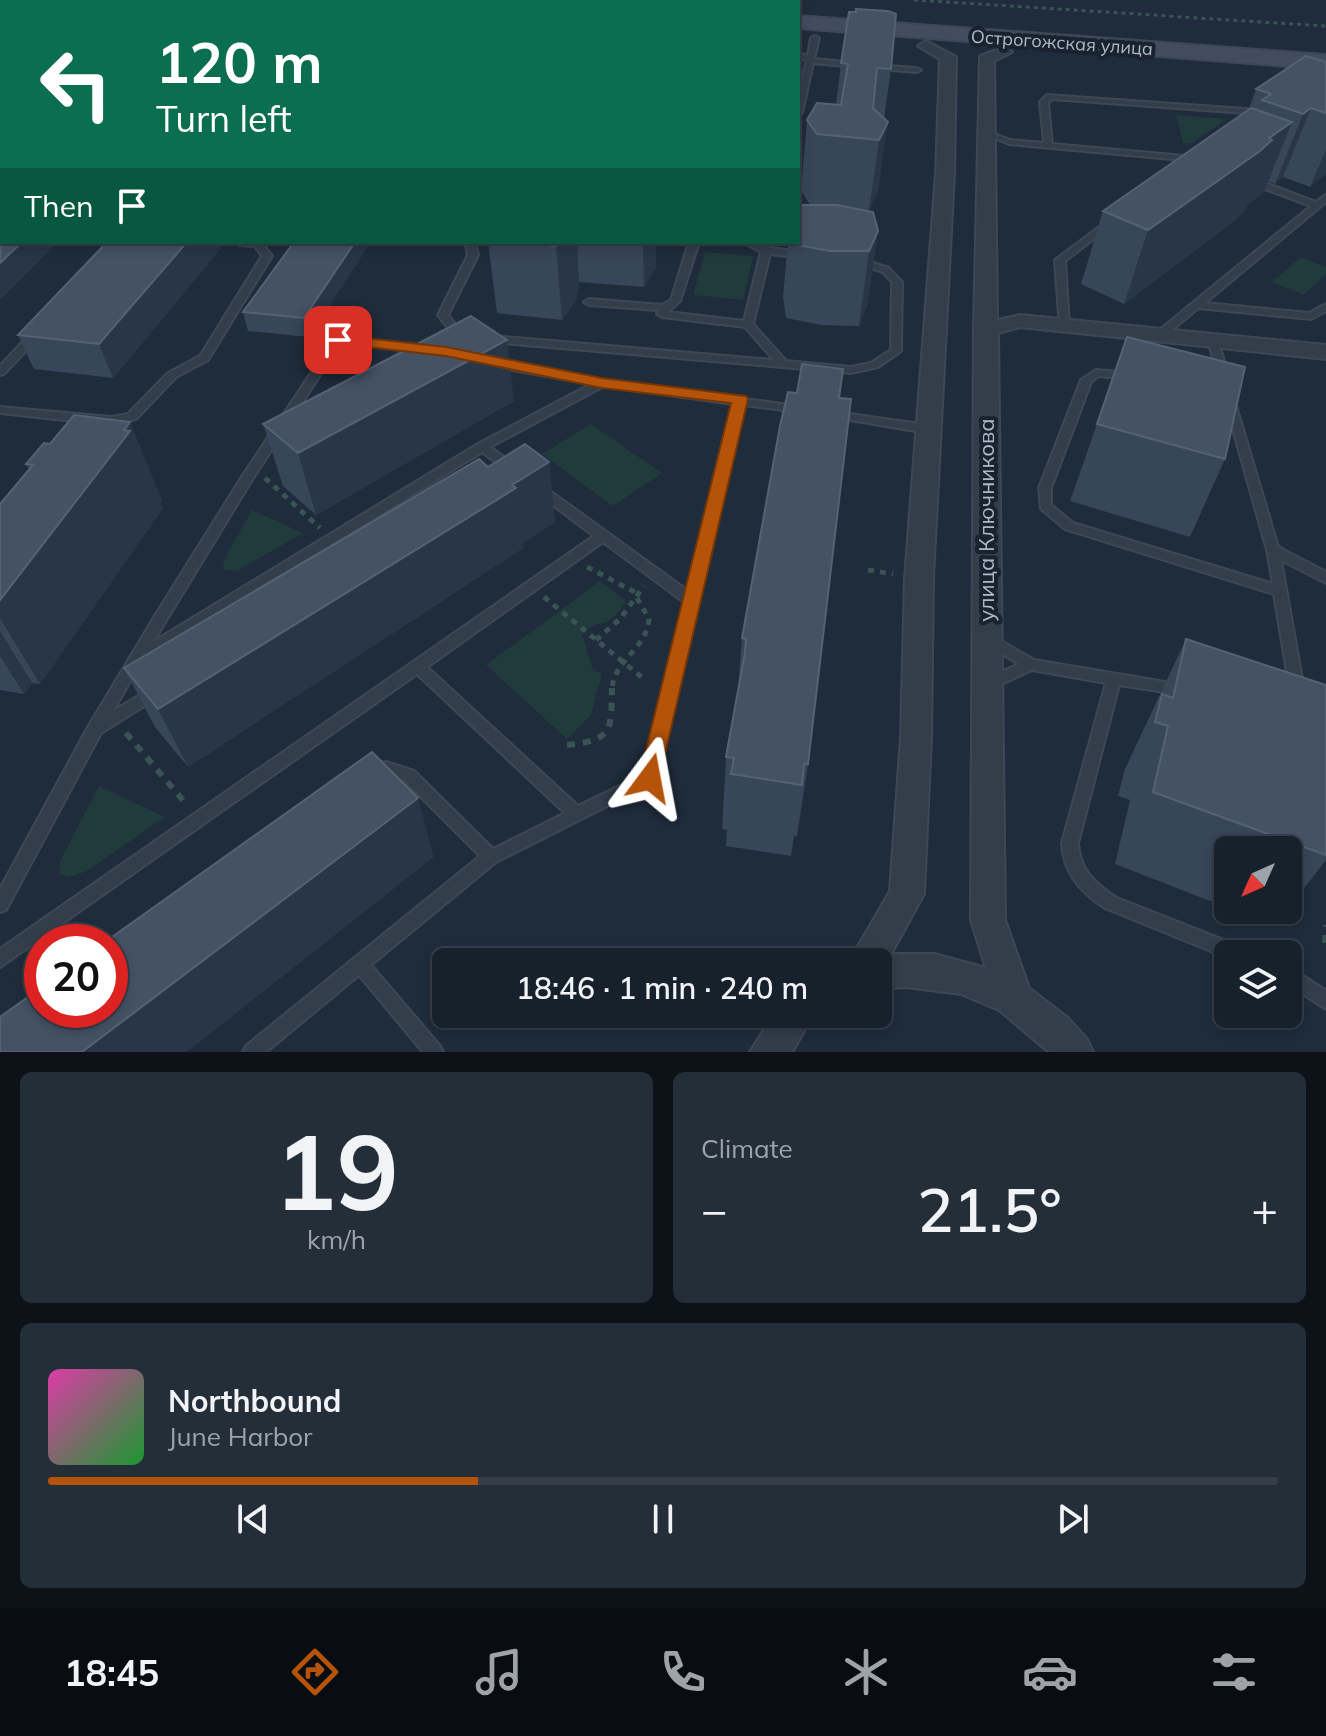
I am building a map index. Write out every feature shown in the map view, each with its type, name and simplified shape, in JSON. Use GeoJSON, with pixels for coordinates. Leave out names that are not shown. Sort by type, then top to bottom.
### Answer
{"type":"FeatureCollection","features":[{"type":"Feature","properties":{"kind":"street","name":"Острогожская улица"},"geometry":{"type":"LineString","coordinates":[[800,22],[1326,62]]}},
{"type":"Feature","properties":{"kind":"street"},"geometry":{"type":"LineString","coordinates":[[809,48],[926,46],[1326,75]]}},
{"type":"Feature","properties":{"kind":"street"},"geometry":{"type":"LineString","coordinates":[[875,948],[907,894],[927,429],[945,174],[948,57],[926,46]]}},
{"type":"Feature","properties":{"kind":"street","name":"улица Ключникова"},"geometry":{"type":"LineString","coordinates":[[1004,52],[986,59],[994,141],[985,303],[988,920],[1014,996]]}},
{"type":"Feature","properties":{"kind":"street"},"geometry":{"type":"LineString","coordinates":[[985,303],[1020,321],[1326,352]]}},
{"type":"Feature","properties":{"kind":"street"},"geometry":{"type":"LineString","coordinates":[[985,330],[1020,321]]}},
{"type":"Feature","properties":{"kind":"street"},"geometry":{"type":"LineString","coordinates":[[892,972],[949,972],[1014,996],[1060,1035],[1074,1052]]}},
{"type":"Feature","properties":{"kind":"street"},"geometry":{"type":"LineString","coordinates":[[769,1052],[786,1028]]}},
{"type":"Feature","properties":{"kind":"lane"},"geometry":{"type":"LineString","coordinates":[[800,101],[809,48],[917,70]]}},
{"type":"Feature","properties":{"kind":"lane"},"geometry":{"type":"LineString","coordinates":[[1048,146],[1044,102],[1050,97],[1263,113],[1252,121]]}},
{"type":"Feature","properties":{"kind":"lane"},"geometry":{"type":"LineString","coordinates":[[994,141],[1196,160],[1211,166]]}},
{"type":"Feature","properties":{"kind":"lane"},"geometry":{"type":"LineString","coordinates":[[1184,169],[1207,152]]}},
{"type":"Feature","properties":{"kind":"lane"},"geometry":{"type":"LineString","coordinates":[[1241,177],[1315,204]]}},
{"type":"Feature","properties":{"kind":"lane"},"geometry":{"type":"LineString","coordinates":[[1160,335],[1326,198]]}},
{"type":"Feature","properties":{"kind":"lane"},"geometry":{"type":"LineString","coordinates":[[1064,326],[1060,260],[1121,214]]}},
{"type":"Feature","properties":{"kind":"lane"},"geometry":{"type":"LineString","coordinates":[[0,410],[111,421],[121,421],[140,411],[172,375],[204,358],[267,256],[258,244]]}},
{"type":"Feature","properties":{"kind":"lane"},"geometry":{"type":"LineString","coordinates":[[470,244],[473,255],[443,315],[453,329],[471,337]]}},
{"type":"Feature","properties":{"kind":"lane"},"geometry":{"type":"LineString","coordinates":[[589,302],[664,308],[675,301],[693,244]]}},
{"type":"Feature","properties":{"kind":"lane"},"geometry":{"type":"LineString","coordinates":[[748,324],[767,246],[809,256]]}},
{"type":"Feature","properties":{"kind":"lane"},"geometry":{"type":"LineString","coordinates":[[473,255],[488,256]]}},
{"type":"Feature","properties":{"kind":"lane"},"geometry":{"type":"LineString","coordinates":[[487,338],[851,370],[874,365],[896,351],[897,282],[886,270],[852,261]]}},
{"type":"Feature","properties":{"kind":"lane"},"geometry":{"type":"LineString","coordinates":[[1196,305],[1311,316],[1326,307]]}},
{"type":"Feature","properties":{"kind":"lane"},"geometry":{"type":"LineString","coordinates":[[664,308],[662,314],[748,324],[784,365]]}},
{"type":"Feature","properties":{"kind":"lane"},"geometry":{"type":"LineString","coordinates":[[0,372],[41,329]]}},
{"type":"Feature","properties":{"kind":"lane"},"geometry":{"type":"LineString","coordinates":[[0,905],[90,733],[257,459],[338,340],[430,350]]}},
{"type":"Feature","properties":{"kind":"lane"},"geometry":{"type":"LineString","coordinates":[[1213,341],[1273,550],[1300,709]]}},
{"type":"Feature","properties":{"kind":"lane"},"geometry":{"type":"LineString","coordinates":[[480,361],[602,383],[808,410]]}},
{"type":"Feature","properties":{"kind":"lane"},"geometry":{"type":"LineString","coordinates":[[1151,378],[1090,374],[1045,488],[1045,506],[1069,526],[1280,591]]}},
{"type":"Feature","properties":{"kind":"lane"},"geometry":{"type":"LineString","coordinates":[[136,659],[482,447],[602,383]]}},
{"type":"Feature","properties":{"kind":"lane"},"geometry":{"type":"LineString","coordinates":[[1211,385],[1226,386]]}},
{"type":"Feature","properties":{"kind":"lane"},"geometry":{"type":"LineString","coordinates":[[252,1052],[491,857],[650,778],[740,399]]}},
{"type":"Feature","properties":{"kind":"lane"},"geometry":{"type":"LineString","coordinates":[[823,413],[927,429]]}},
{"type":"Feature","properties":{"kind":"lane"},"geometry":{"type":"LineString","coordinates":[[257,459],[285,444]]}},
{"type":"Feature","properties":{"kind":"lane"},"geometry":{"type":"LineString","coordinates":[[482,447],[506,473],[603,536],[691,600]]}},
{"type":"Feature","properties":{"kind":"lane"},"geometry":{"type":"LineString","coordinates":[[0,959],[603,536]]}},
{"type":"Feature","properties":{"kind":"lane"},"geometry":{"type":"LineString","coordinates":[[1273,550],[1326,578]]}},
{"type":"Feature","properties":{"kind":"lane"},"geometry":{"type":"LineString","coordinates":[[987,638],[1031,665],[1191,691]]}},
{"type":"Feature","properties":{"kind":"lane"},"geometry":{"type":"LineString","coordinates":[[988,684],[1031,665]]}},
{"type":"Feature","properties":{"kind":"lane"},"geometry":{"type":"LineString","coordinates":[[417,666],[576,814]]}},
{"type":"Feature","properties":{"kind":"lane"},"geometry":{"type":"LineString","coordinates":[[1114,679],[1069,855],[1074,867],[1096,894],[1214,944]]}},
{"type":"Feature","properties":{"kind":"lane"},"geometry":{"type":"LineString","coordinates":[[90,733],[170,683]]}},
{"type":"Feature","properties":{"kind":"lane"},"geometry":{"type":"LineString","coordinates":[[355,771],[386,768],[409,775],[491,857]]}},
{"type":"Feature","properties":{"kind":"lane"},"geometry":{"type":"LineString","coordinates":[[360,964],[434,1052]]}},
{"type":"Feature","properties":{"kind":"lane"},"geometry":{"type":"LineString","coordinates":[[1302,984],[1326,1001]]}},
{"type":"Feature","properties":{"kind":"path"},"geometry":{"type":"LineString","coordinates":[[914,0],[1326,26]]}},
{"type":"Feature","properties":{"kind":"path"},"geometry":{"type":"LineString","coordinates":[[265,478],[321,528]]}},
{"type":"Feature","properties":{"kind":"path"},"geometry":{"type":"LineString","coordinates":[[567,745],[593,740],[611,725],[616,712],[613,679],[623,662],[639,647],[648,628],[648,616],[638,595],[624,583],[595,574],[586,567]]}},
{"type":"Feature","properties":{"kind":"path"},"geometry":{"type":"LineString","coordinates":[[868,570],[894,574]]}},
{"type":"Feature","properties":{"kind":"path"},"geometry":{"type":"LineString","coordinates":[[596,640],[644,585]]}},
{"type":"Feature","properties":{"kind":"path"},"geometry":{"type":"LineString","coordinates":[[543,597],[645,680]]}},
{"type":"Feature","properties":{"kind":"path"},"geometry":{"type":"LineString","coordinates":[[123,729],[189,808]]}},
{"type":"Feature","properties":{"kind":"path"},"geometry":{"type":"LineString","coordinates":[[1325,943],[1326,925]]}},
{"type":"Feature","properties":{"kind":"green space"},"geometry":{"type":"Polygon","coordinates":[[[1176,115],[1227,119],[1192,143],[1183,143],[1176,115]]]}},
{"type":"Feature","properties":{"kind":"green space"},"geometry":{"type":"Polygon","coordinates":[[[705,252],[753,256],[743,300],[693,295],[705,252]]]}},
{"type":"Feature","properties":{"kind":"green space"},"geometry":{"type":"Polygon","coordinates":[[[1301,257],[1326,267],[1326,274],[1304,295],[1272,282],[1301,257]]]}},
{"type":"Feature","properties":{"kind":"green space"},"geometry":{"type":"Polygon","coordinates":[[[591,424],[662,473],[613,506],[542,454],[591,424]]]}},
{"type":"Feature","properties":{"kind":"green space"},"geometry":{"type":"Polygon","coordinates":[[[252,510],[303,533],[237,571],[224,570],[223,561],[252,510]]]}},
{"type":"Feature","properties":{"kind":"green space"},"geometry":{"type":"Polygon","coordinates":[[[600,581],[626,601],[610,620],[582,633],[593,671],[602,673],[591,715],[567,739],[486,665],[600,581]]]}},
{"type":"Feature","properties":{"kind":"green space"},"geometry":{"type":"Polygon","coordinates":[[[99,786],[165,817],[85,872],[68,877],[60,874],[60,861],[99,786]]]}},
{"type":"Feature","properties":{"kind":"building"},"geometry":{"type":"Polygon","coordinates":[[[856,9],[896,14],[891,69],[877,68],[873,108],[888,122],[879,140],[817,134],[807,120],[817,103],[841,105],[848,64],[841,63],[849,12],[856,12],[856,9]]]}},
{"type":"Feature","properties":{"kind":"building"},"geometry":{"type":"Polygon","coordinates":[[[1306,56],[1326,62],[1326,113],[1311,108],[1303,114],[1262,100],[1271,94],[1256,89],[1306,56]]]}},
{"type":"Feature","properties":{"kind":"building"},"geometry":{"type":"Polygon","coordinates":[[[1251,108],[1292,122],[1269,138],[1272,140],[1260,151],[1148,230],[1103,211],[1251,108]]]}},
{"type":"Feature","properties":{"kind":"building"},"geometry":{"type":"Polygon","coordinates":[[[800,205],[837,205],[873,212],[878,231],[869,251],[830,251],[792,244],[800,244],[800,205]]]}},
{"type":"Feature","properties":{"kind":"building"},"geometry":{"type":"Polygon","coordinates":[[[0,244],[20,244],[0,263],[0,244]]]}},
{"type":"Feature","properties":{"kind":"building"},"geometry":{"type":"Polygon","coordinates":[[[105,244],[185,244],[99,344],[18,335],[105,244]]]}},
{"type":"Feature","properties":{"kind":"building"},"geometry":{"type":"Polygon","coordinates":[[[293,244],[354,244],[304,318],[243,312],[293,244]]]}},
{"type":"Feature","properties":{"kind":"building"},"geometry":{"type":"Polygon","coordinates":[[[471,316],[507,340],[298,453],[263,424],[471,316]]]}},
{"type":"Feature","properties":{"kind":"building"},"geometry":{"type":"Polygon","coordinates":[[[1127,337],[1245,367],[1225,459],[1097,424],[1127,337]]]}},
{"type":"Feature","properties":{"kind":"building"},"geometry":{"type":"Polygon","coordinates":[[[802,364],[843,369],[839,398],[851,399],[808,764],[804,764],[802,785],[731,774],[734,758],[726,757],[745,652],[746,639],[742,638],[780,426],[788,392],[797,393],[802,364]]]}},
{"type":"Feature","properties":{"kind":"building"},"geometry":{"type":"Polygon","coordinates":[[[74,415],[130,422],[124,430],[130,431],[0,600],[0,504],[33,465],[26,464],[44,443],[50,444],[74,415]]]}},
{"type":"Feature","properties":{"kind":"building"},"geometry":{"type":"Polygon","coordinates":[[[525,444],[549,462],[512,485],[516,488],[158,709],[124,668],[479,459],[488,467],[525,444]]]}},
{"type":"Feature","properties":{"kind":"building"},"geometry":{"type":"Polygon","coordinates":[[[1186,639],[1326,685],[1326,855],[1302,846],[1302,836],[1274,836],[1153,792],[1168,726],[1155,722],[1162,694],[1173,698],[1186,639]]]}},
{"type":"Feature","properties":{"kind":"building"},"geometry":{"type":"Polygon","coordinates":[[[372,752],[418,798],[128,1017],[128,926],[372,752]]]}},
{"type":"Feature","properties":{"kind":"building"},"geometry":{"type":"Polygon","coordinates":[[[24,1000],[24,1028],[114,1028],[82,1052],[0,1052],[0,1017],[24,1000]]]}},
{"type":"Feature","properties":{"kind":"route"},"geometry":{"type":"LineString","coordinates":[[338,340],[446,351],[449,355],[602,383],[740,399],[650,778]]}}]}
